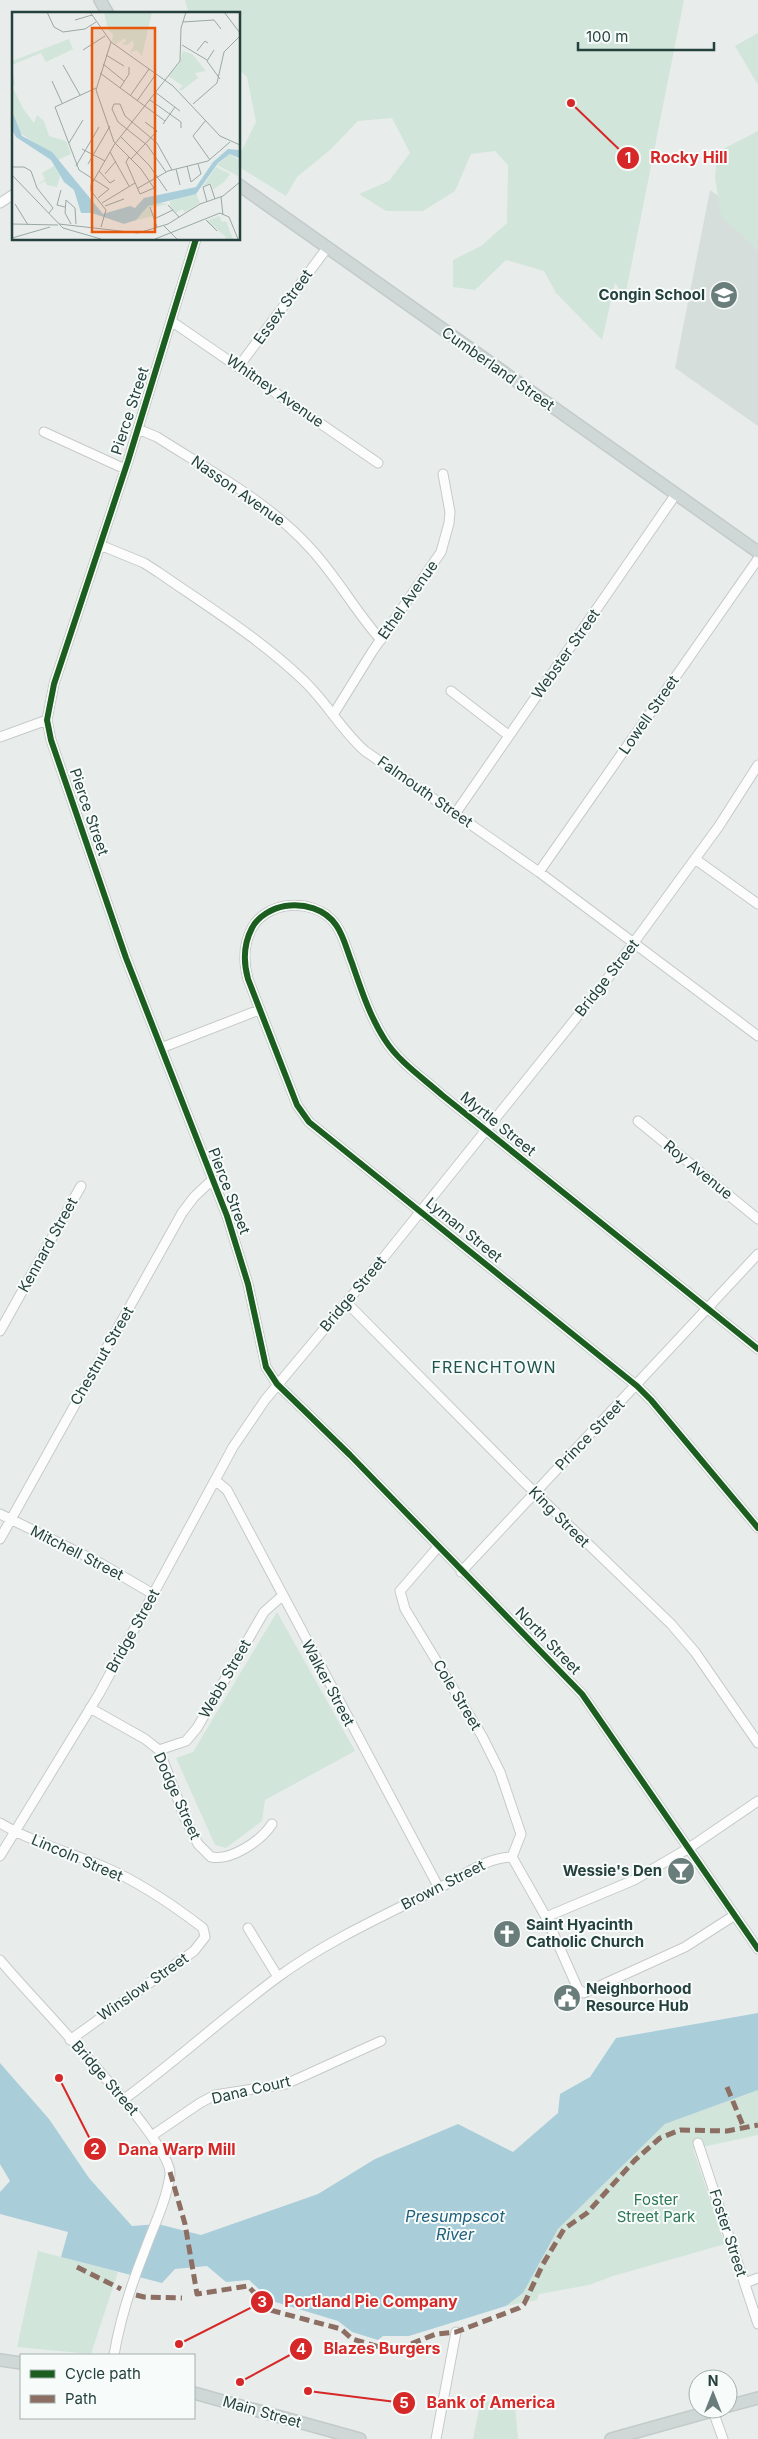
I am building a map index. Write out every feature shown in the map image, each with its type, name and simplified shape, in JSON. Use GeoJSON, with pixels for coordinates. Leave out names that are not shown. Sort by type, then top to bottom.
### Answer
{"type":"FeatureCollection","features":[{"type":"Feature","properties":{"kind":"main road"},"geometry":{"type":"LineString","coordinates":[[100,0],[107,12]]}},
{"type":"Feature","properties":{"kind":"main road","name":"Cumberland Street"},"geometry":{"type":"LineString","coordinates":[[240,187],[758,552]]}},
{"type":"Feature","properties":{"kind":"main road"},"geometry":{"type":"LineString","coordinates":[[0,2360],[20,2363]]}},
{"type":"Feature","properties":{"kind":"main road","name":"Main Street"},"geometry":{"type":"LineString","coordinates":[[195,2393],[360,2439]]}},
{"type":"Feature","properties":{"kind":"main road"},"geometry":{"type":"LineString","coordinates":[[738,2403],[758,2398]]}},
{"type":"Feature","properties":{"kind":"main road"},"geometry":{"type":"LineString","coordinates":[[611,2439],[688,2418]]}},
{"type":"Feature","properties":{"kind":"street"},"geometry":{"type":"LineString","coordinates":[[0,203],[12,195]]}},
{"type":"Feature","properties":{"kind":"street","name":"Pierce Street"},"geometry":{"type":"LineString","coordinates":[[196,240],[138,429],[54,684],[47,720],[51,740],[111,919],[240,1256],[263,1357],[266,1367],[278,1384]]}},
{"type":"Feature","properties":{"kind":"street","name":"Essex Street"},"geometry":{"type":"LineString","coordinates":[[240,366],[327,248]]}},
{"type":"Feature","properties":{"kind":"street","name":"Whitney Avenue"},"geometry":{"type":"LineString","coordinates":[[172,321],[240,366],[378,463]]}},
{"type":"Feature","properties":{"kind":"street","name":"Nasson Avenue"},"geometry":{"type":"LineString","coordinates":[[138,429],[157,437],[280,518],[312,549],[364,621],[381,640]]}},
{"type":"Feature","properties":{"kind":"street"},"geometry":{"type":"LineString","coordinates":[[44,432],[125,469]]}},
{"type":"Feature","properties":{"kind":"street","name":"Ethel Avenue"},"geometry":{"type":"LineString","coordinates":[[333,715],[381,640],[431,568],[444,543],[450,512],[443,474]]}},
{"type":"Feature","properties":{"kind":"street","name":"Webster Street"},"geometry":{"type":"LineString","coordinates":[[455,814],[676,494]]}},
{"type":"Feature","properties":{"kind":"street","name":"Falmouth Street"},"geometry":{"type":"LineString","coordinates":[[100,545],[144,563],[256,641],[303,680],[352,739],[366,751],[539,872],[758,1036]]}},
{"type":"Feature","properties":{"kind":"street","name":"Lowell Street"},"geometry":{"type":"LineString","coordinates":[[539,872],[758,559]]}},
{"type":"Feature","properties":{"kind":"street"},"geometry":{"type":"LineString","coordinates":[[451,691],[508,735]]}},
{"type":"Feature","properties":{"kind":"street"},"geometry":{"type":"LineString","coordinates":[[0,737],[47,720]]}},
{"type":"Feature","properties":{"kind":"street","name":"Bridge Street"},"geometry":{"type":"LineString","coordinates":[[0,1856],[90,1708],[233,1447],[278,1384],[486,1131],[634,943],[756,776],[758,765]]}},
{"type":"Feature","properties":{"kind":"street"},"geometry":{"type":"LineString","coordinates":[[695,859],[758,904]]}},
{"type":"Feature","properties":{"kind":"street","name":"Myrtle Street"},"geometry":{"type":"LineString","coordinates":[[266,913],[282,906],[299,905],[315,909],[330,918],[342,934],[375,1021],[390,1047],[408,1067],[758,1349]]}},
{"type":"Feature","properties":{"kind":"street","name":"Lyman Street"},"geometry":{"type":"LineString","coordinates":[[266,913],[252,926],[244,946],[245,969],[298,1104],[309,1122],[637,1386],[651,1400],[758,1528]]}},
{"type":"Feature","properties":{"kind":"street"},"geometry":{"type":"LineString","coordinates":[[161,1048],[260,1010]]}},
{"type":"Feature","properties":{"kind":"street","name":"Roy Avenue"},"geometry":{"type":"LineString","coordinates":[[638,1121],[758,1219]]}},
{"type":"Feature","properties":{"kind":"street","name":"Chestnut Street"},"geometry":{"type":"LineString","coordinates":[[0,1539],[182,1213],[194,1197],[212,1180]]}},
{"type":"Feature","properties":{"kind":"street","name":"Kennard Street"},"geometry":{"type":"LineString","coordinates":[[0,1331],[81,1186]]}},
{"type":"Feature","properties":{"kind":"street","name":"Prince Street"},"geometry":{"type":"LineString","coordinates":[[462,1572],[758,1254]]}},
{"type":"Feature","properties":{"kind":"street","name":"King Street"},"geometry":{"type":"LineString","coordinates":[[346,1302],[535,1493],[684,1637],[758,1743]]}},
{"type":"Feature","properties":{"kind":"street","name":"North Street"},"geometry":{"type":"LineString","coordinates":[[278,1384],[582,1694],[758,1949]]}},
{"type":"Feature","properties":{"kind":"street","name":"Walker Street"},"geometry":{"type":"LineString","coordinates":[[215,1480],[227,1490],[439,1888]]}},
{"type":"Feature","properties":{"kind":"street","name":"Mitchell Street"},"geometry":{"type":"LineString","coordinates":[[0,1514],[100,1563],[153,1594]]}},
{"type":"Feature","properties":{"kind":"street","name":"Cole Street"},"geometry":{"type":"LineString","coordinates":[[438,1547],[400,1591],[405,1609],[482,1736],[497,1766],[520,1834],[512,1857]]}},
{"type":"Feature","properties":{"kind":"street","name":"Webb Street"},"geometry":{"type":"LineString","coordinates":[[159,1750],[186,1741],[197,1728],[264,1612],[282,1596]]}},
{"type":"Feature","properties":{"kind":"street","name":"Dodge Street"},"geometry":{"type":"LineString","coordinates":[[90,1708],[145,1739],[159,1750],[185,1818],[198,1844],[210,1857],[227,1858],[268,1830],[272,1824]]}},
{"type":"Feature","properties":{"kind":"street"},"geometry":{"type":"LineString","coordinates":[[546,1917],[634,1880],[690,1848],[758,1801]]}},
{"type":"Feature","properties":{"kind":"street","name":"Lincoln Street"},"geometry":{"type":"LineString","coordinates":[[0,1823],[15,1832],[110,1870],[169,1904],[203,1928]]}},
{"type":"Feature","properties":{"kind":"street"},"geometry":{"type":"LineString","coordinates":[[512,1857],[546,1917],[578,1989],[584,1993],[684,1948],[735,1915]]}},
{"type":"Feature","properties":{"kind":"street","name":"Brown Street"},"geometry":{"type":"LineString","coordinates":[[123,2100],[278,1977],[351,1932],[496,1858],[512,1857]]}},
{"type":"Feature","properties":{"kind":"street","name":"Winslow Street"},"geometry":{"type":"LineString","coordinates":[[70,2040],[194,1951],[205,1937],[203,1928]]}},
{"type":"Feature","properties":{"kind":"street"},"geometry":{"type":"LineString","coordinates":[[248,1928],[278,1977]]}},
{"type":"Feature","properties":{"kind":"street","name":"Bridge Street"},"geometry":{"type":"LineString","coordinates":[[0,1960],[153,2136],[162,2151],[170,2172],[164,2205],[157,2218],[134,2278],[119,2328],[114,2354]]}},
{"type":"Feature","properties":{"kind":"street","name":"Dana Court"},"geometry":{"type":"LineString","coordinates":[[153,2136],[200,2103],[215,2096],[286,2084],[381,2041]]}},
{"type":"Feature","properties":{"kind":"street","name":"Foster Street"},"geometry":{"type":"LineString","coordinates":[[698,2143],[758,2324]]}},
{"type":"Feature","properties":{"kind":"street"},"geometry":{"type":"LineString","coordinates":[[745,2283],[758,2278]]}},
{"type":"Feature","properties":{"kind":"street"},"geometry":{"type":"LineString","coordinates":[[436,2439],[456,2332]]}},
{"type":"Feature","properties":{"kind":"street"},"geometry":{"type":"LineString","coordinates":[[718,2419],[723,2439]]}},
{"type":"Feature","properties":{"kind":"shaded area","name":"Congin School"},"geometry":{"type":"Polygon","coordinates":[[[710,190],[758,223],[758,426],[675,368],[710,190]]]}},
{"type":"Feature","properties":{"kind":"green space"},"geometry":{"type":"Polygon","coordinates":[[[185,0],[684,0],[625,297],[615,283],[602,340],[556,293],[544,271],[506,260],[475,290],[453,287],[453,260],[481,246],[507,223],[508,165],[495,151],[471,154],[455,191],[423,211],[386,211],[359,194],[389,181],[410,153],[392,118],[358,121],[330,150],[297,177],[286,196],[240,168],[240,154],[256,122],[247,77],[240,71],[240,12],[188,12],[185,0]]]}},
{"type":"Feature","properties":{"kind":"green space"},"geometry":{"type":"Polygon","coordinates":[[[758,33],[758,85],[735,46],[758,33]]]}},
{"type":"Feature","properties":{"kind":"green space"},"geometry":{"type":"Polygon","coordinates":[[[758,131],[758,251],[721,216],[715,178],[717,152],[758,131]]]}},
{"type":"Feature","properties":{"kind":"green space"},"geometry":{"type":"Polygon","coordinates":[[[277,1612],[355,1751],[265,1800],[262,1821],[226,1848],[215,1845],[176,1758],[193,1752],[277,1612]]]}},
{"type":"Feature","properties":{"kind":"green space","name":"Foster Street Park"},"geometry":{"type":"Polygon","coordinates":[[[758,2090],[758,2135],[693,2149],[725,2244],[613,2276],[589,2285],[539,2294],[537,2300],[506,2306],[523,2293],[558,2229],[665,2124],[758,2090]]]}},
{"type":"Feature","properties":{"kind":"green space"},"geometry":{"type":"Polygon","coordinates":[[[38,2251],[118,2272],[91,2354],[17,2347],[38,2251]]]}},
{"type":"Feature","properties":{"kind":"green space"},"geometry":{"type":"Polygon","coordinates":[[[481,2400],[515,2405],[518,2439],[473,2439],[481,2400]]]}},
{"type":"Feature","properties":{"kind":"water","name":"Presumpscot River"},"geometry":{"type":"Polygon","coordinates":[[[758,2013],[758,2090],[665,2124],[558,2229],[523,2293],[506,2306],[409,2336],[383,2336],[378,2340],[352,2332],[338,2321],[272,2301],[249,2280],[226,2282],[207,2266],[175,2269],[162,2283],[61,2257],[68,2232],[0,2214],[0,2192],[10,2181],[0,2164],[0,2063],[49,2119],[89,2178],[132,2226],[158,2224],[201,2235],[318,2194],[375,2159],[458,2124],[513,2152],[558,2113],[560,2094],[590,2077],[616,2038],[758,2013]]]}},
{"type":"Feature","properties":{"kind":"marked path"},"geometry":{"type":"LineString","coordinates":[[727,2087],[744,2128]]}},
{"type":"Feature","properties":{"kind":"marked path"},"geometry":{"type":"LineString","coordinates":[[170,2172],[185,2224],[197,2294],[248,2286],[270,2310],[341,2329],[352,2339],[393,2351],[436,2334],[456,2332],[519,2308],[524,2304],[543,2264],[564,2229],[587,2213],[635,2160],[660,2138],[680,2130],[727,2131],[758,2125]]}},
{"type":"Feature","properties":{"kind":"marked path"},"geometry":{"type":"LineString","coordinates":[[77,2267],[121,2289]]}},
{"type":"Feature","properties":{"kind":"marked path"},"geometry":{"type":"LineString","coordinates":[[136,2295],[182,2298]]}},
{"type":"Feature","properties":{"kind":"cycle path"},"geometry":{"type":"LineString","coordinates":[[196,240],[128,461],[54,684],[47,720],[51,740],[126,958],[227,1216],[248,1284],[266,1367],[277,1384],[350,1455],[582,1694],[758,1949]]}},
{"type":"Feature","properties":{"kind":"cycle path"},"geometry":{"type":"LineString","coordinates":[[758,1349],[404,1063],[385,1040],[375,1022],[366,1003],[341,934],[331,919],[314,908],[292,905],[266,913],[258,920],[249,934],[245,947],[245,966],[248,979],[297,1105],[309,1122],[637,1386],[651,1400],[758,1528]]}},
{"type":"Feature","properties":{"kind":"place","name":"Rocky Hill"},"geometry":{"type":"Point","coordinates":[571,103]}},
{"type":"Feature","properties":{"kind":"place","name":"Congin School"},"geometry":{"type":"Point","coordinates":[724,295]}},
{"type":"Feature","properties":{"kind":"place","name":"Wessie's Den"},"geometry":{"type":"Point","coordinates":[681,1871]}},
{"type":"Feature","properties":{"kind":"place","name":"Saint Hyacinth Catholic Church"},"geometry":{"type":"Point","coordinates":[507,1934]}},
{"type":"Feature","properties":{"kind":"place","name":"Neighborhood Resource Hub"},"geometry":{"type":"Point","coordinates":[567,1998]}},
{"type":"Feature","properties":{"kind":"place","name":"Dana Warp Mill"},"geometry":{"type":"Point","coordinates":[59,2078]}},
{"type":"Feature","properties":{"kind":"place","name":"Portland Pie Company"},"geometry":{"type":"Point","coordinates":[179,2344]}},
{"type":"Feature","properties":{"kind":"place","name":"Blazes Burgers"},"geometry":{"type":"Point","coordinates":[240,2382]}},
{"type":"Feature","properties":{"kind":"place","name":"Bank of America"},"geometry":{"type":"Point","coordinates":[308,2391]}},
{"type":"Feature","properties":{"kind":"district","name":"FRENCHTOWN"},"geometry":{"type":"Point","coordinates":[494,1367]}}]}
